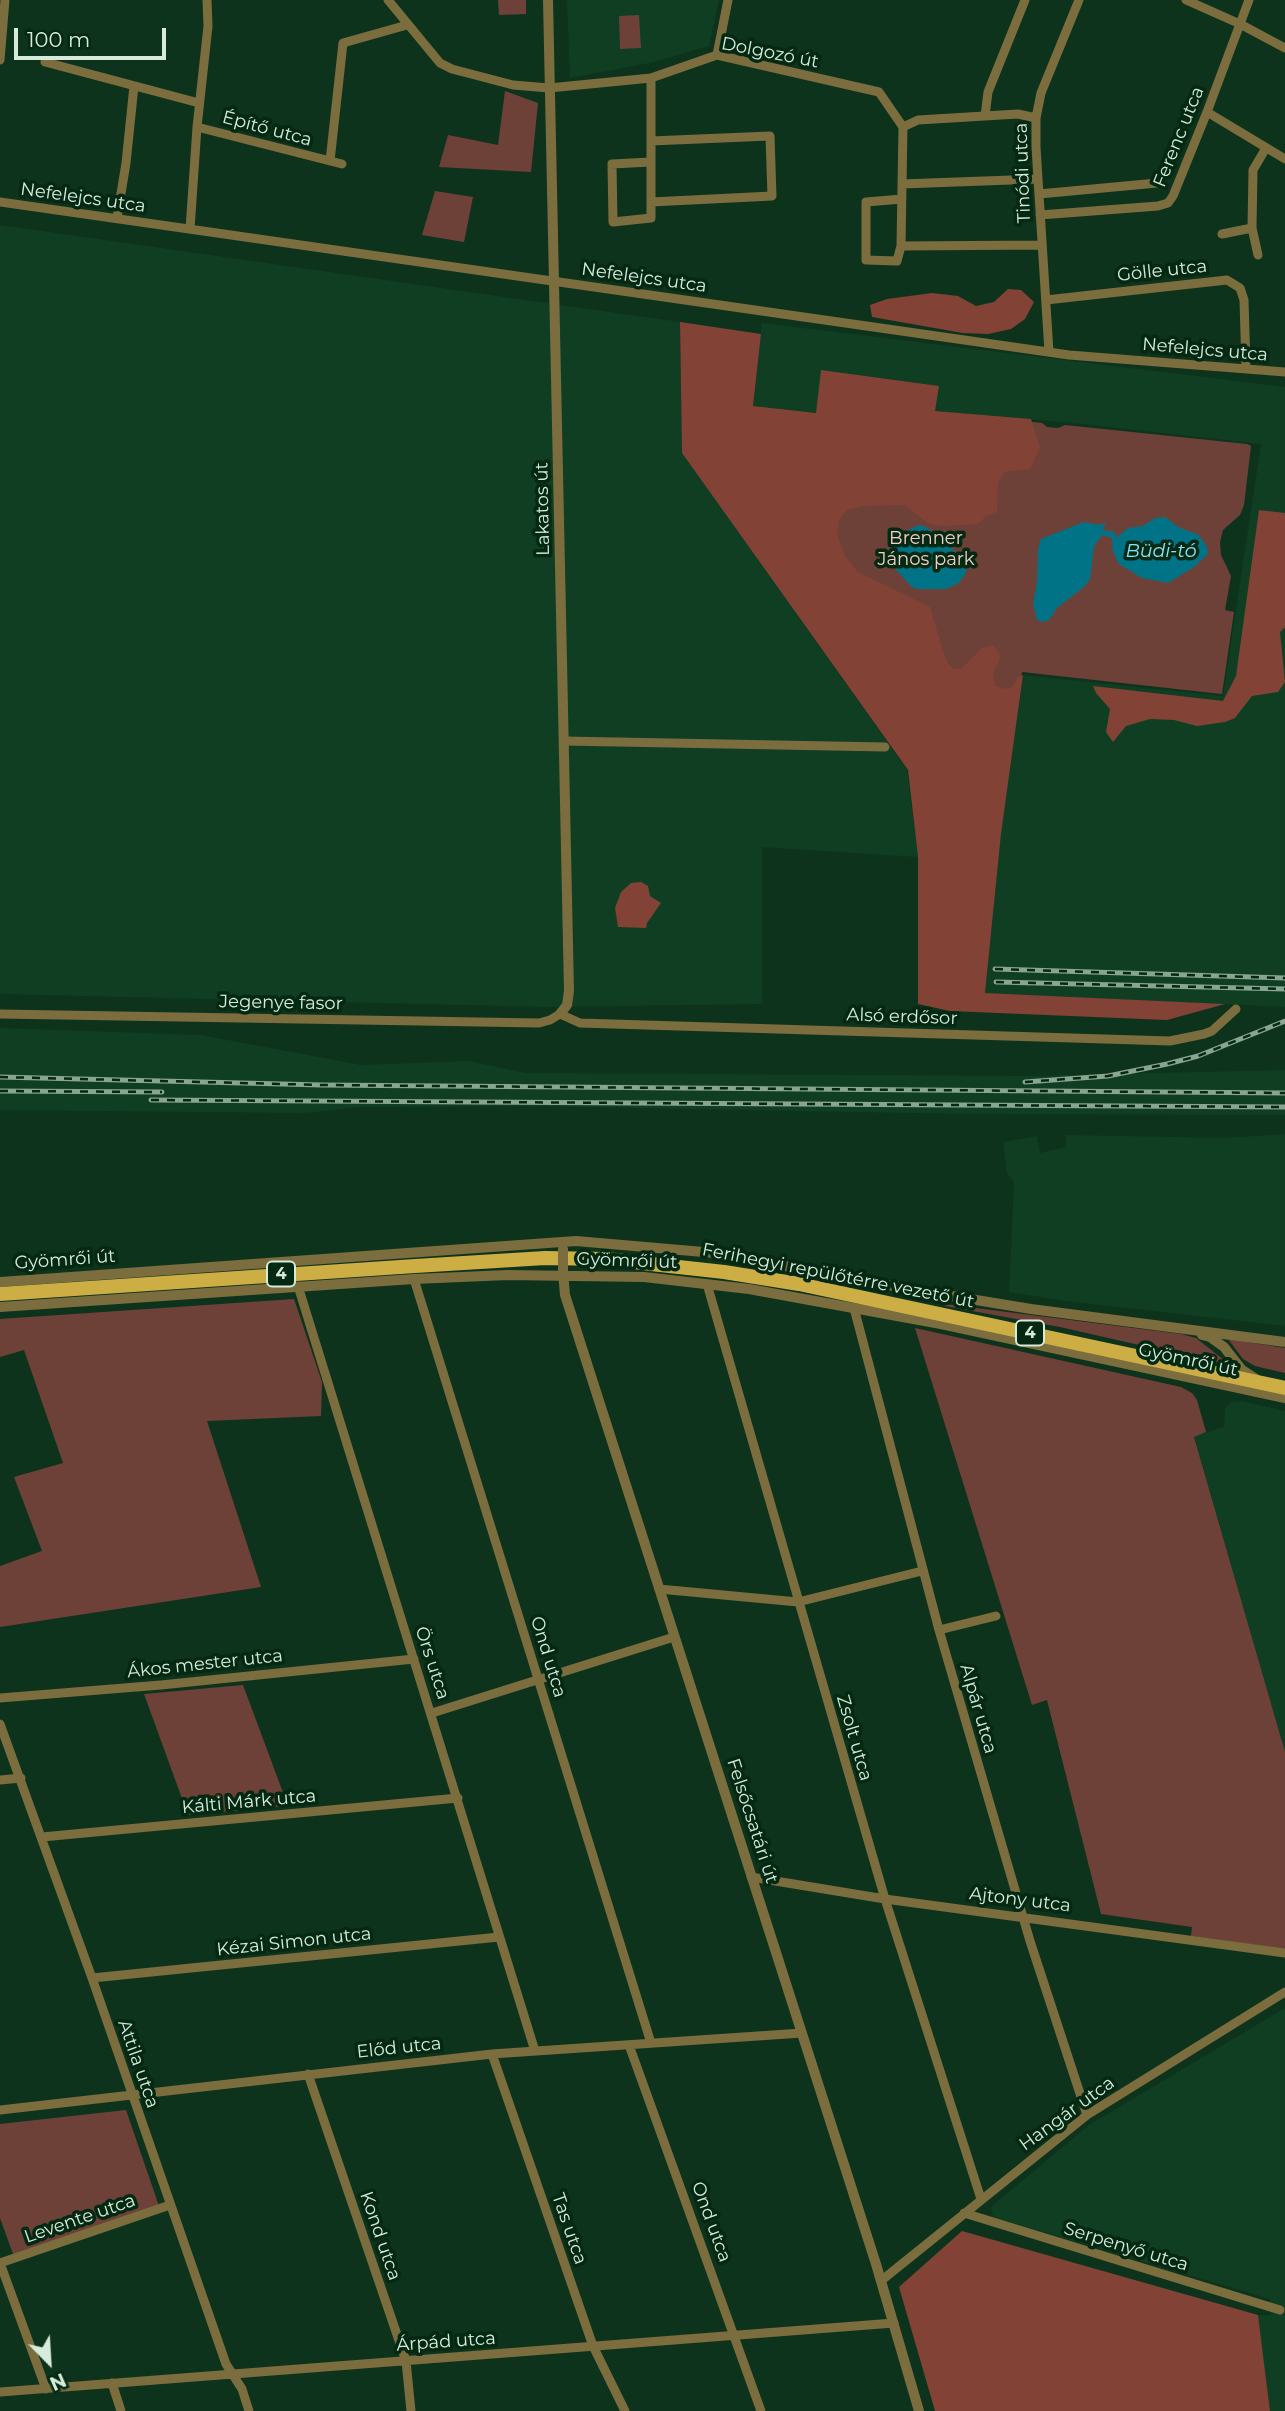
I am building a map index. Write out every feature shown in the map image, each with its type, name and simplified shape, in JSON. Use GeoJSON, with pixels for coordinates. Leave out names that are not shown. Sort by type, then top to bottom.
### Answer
{"type":"FeatureCollection","features":[{"type":"Feature","properties":{"kind":"main road","name":"Ferihegyi repülőtérre vezető út"},"geometry":{"type":"LineString","coordinates":[[0,1294],[402,1266],[545,1258],[606,1259],[724,1272],[799,1284],[1285,1388]]}},
{"type":"Feature","properties":{"kind":"street"},"geometry":{"type":"LineString","coordinates":[[0,60],[5,0]]}},
{"type":"Feature","properties":{"kind":"street","name":"Építő utca"},"geometry":{"type":"LineString","coordinates":[[190,229],[199,103],[208,26],[207,0]]}},
{"type":"Feature","properties":{"kind":"street","name":"Dolgozó út"},"geometry":{"type":"LineString","coordinates":[[388,0],[430,54],[452,69],[513,85],[549,88],[651,78],[717,55],[880,92],[903,127]]}},
{"type":"Feature","properties":{"kind":"street","name":"Lakatos út"},"geometry":{"type":"LineString","coordinates":[[548,0],[569,991],[567,1005],[560,1014]]}},
{"type":"Feature","properties":{"kind":"street"},"geometry":{"type":"LineString","coordinates":[[717,55],[727,0]]}},
{"type":"Feature","properties":{"kind":"street"},"geometry":{"type":"LineString","coordinates":[[985,116],[988,92],[1025,0]]}},
{"type":"Feature","properties":{"kind":"street","name":"Tinódi utca"},"geometry":{"type":"LineString","coordinates":[[1049,352],[1036,118],[1041,93],[1079,0]]}},
{"type":"Feature","properties":{"kind":"street"},"geometry":{"type":"LineString","coordinates":[[1186,0],[1285,48]]}},
{"type":"Feature","properties":{"kind":"street","name":"Ferenc utca"},"geometry":{"type":"LineString","coordinates":[[1040,215],[1168,203],[1207,112],[1249,0]]}},
{"type":"Feature","properties":{"kind":"street","name":"Építő utca"},"geometry":{"type":"LineString","coordinates":[[330,161],[343,43],[407,25]]}},
{"type":"Feature","properties":{"kind":"street","name":"Építő utca"},"geometry":{"type":"LineString","coordinates":[[45,62],[199,103]]}},
{"type":"Feature","properties":{"kind":"street"},"geometry":{"type":"LineString","coordinates":[[651,78],[651,141],[651,162],[651,218],[613,222],[612,164],[651,162]]}},
{"type":"Feature","properties":{"kind":"street"},"geometry":{"type":"LineString","coordinates":[[117,218],[134,86]]}},
{"type":"Feature","properties":{"kind":"street"},"geometry":{"type":"LineString","coordinates":[[1207,112],[1285,159]]}},
{"type":"Feature","properties":{"kind":"street"},"geometry":{"type":"LineString","coordinates":[[902,199],[866,202],[866,260],[897,261],[901,246],[902,199],[903,127],[918,120],[1018,114],[1036,118]]}},
{"type":"Feature","properties":{"kind":"street","name":"Építő utca"},"geometry":{"type":"LineString","coordinates":[[197,127],[342,164]]}},
{"type":"Feature","properties":{"kind":"street"},"geometry":{"type":"LineString","coordinates":[[651,141],[770,136],[772,196],[651,202]]}},
{"type":"Feature","properties":{"kind":"street"},"geometry":{"type":"LineString","coordinates":[[1258,255],[1252,228],[1253,170],[1266,148]]}},
{"type":"Feature","properties":{"kind":"street"},"geometry":{"type":"LineString","coordinates":[[902,184],[1038,179]]}},
{"type":"Feature","properties":{"kind":"street"},"geometry":{"type":"LineString","coordinates":[[1039,194],[1157,183]]}},
{"type":"Feature","properties":{"kind":"street","name":"Nefelejcs utca"},"geometry":{"type":"LineString","coordinates":[[0,202],[1049,352],[1285,372]]}},
{"type":"Feature","properties":{"kind":"street"},"geometry":{"type":"LineString","coordinates":[[1222,234],[1252,228]]}},
{"type":"Feature","properties":{"kind":"street"},"geometry":{"type":"LineString","coordinates":[[901,246],[1042,246]]}},
{"type":"Feature","properties":{"kind":"street","name":"Gölle utca"},"geometry":{"type":"LineString","coordinates":[[1046,300],[1227,280],[1240,288],[1244,300],[1246,368]]}},
{"type":"Feature","properties":{"kind":"street"},"geometry":{"type":"LineString","coordinates":[[564,741],[885,747]]}},
{"type":"Feature","properties":{"kind":"street","name":"Alsó erdősor"},"geometry":{"type":"LineString","coordinates":[[560,1014],[580,1023],[1170,1041],[1193,1038],[1212,1031],[1236,1009]]}},
{"type":"Feature","properties":{"kind":"street","name":"Jegenye fasor"},"geometry":{"type":"LineString","coordinates":[[0,1014],[538,1023],[560,1014]]}},
{"type":"Feature","properties":{"kind":"street","name":"Felsőcsatári út"},"geometry":{"type":"LineString","coordinates":[[563,1245],[565,1296],[882,2280],[919,2411]]}},
{"type":"Feature","properties":{"kind":"street","name":"Gyömrői út"},"geometry":{"type":"LineString","coordinates":[[0,1282],[563,1245],[652,1246],[716,1253],[915,1290],[1285,1342]]}},
{"type":"Feature","properties":{"kind":"street","name":"Gyömrői út"},"geometry":{"type":"LineString","coordinates":[[0,1307],[414,1279],[563,1273],[644,1277],[707,1284],[941,1324],[1285,1398]]}},
{"type":"Feature","properties":{"kind":"street","name":"Ond utca"},"geometry":{"type":"LineString","coordinates":[[414,1279],[651,2043]]}},
{"type":"Feature","properties":{"kind":"street","name":"Zsolt utca"},"geometry":{"type":"LineString","coordinates":[[707,1284],[885,1899],[981,2199]]}},
{"type":"Feature","properties":{"kind":"street","name":"Örs utca"},"geometry":{"type":"LineString","coordinates":[[298,1286],[536,2051]]}},
{"type":"Feature","properties":{"kind":"street","name":"Alpár utca"},"geometry":{"type":"LineString","coordinates":[[854,1308],[939,1630],[1022,1916],[1087,2115]]}},
{"type":"Feature","properties":{"kind":"street","name":"Gyömrői út"},"geometry":{"type":"LineString","coordinates":[[1175,1328],[1210,1337],[1224,1347],[1242,1370],[1261,1383]]}},
{"type":"Feature","properties":{"kind":"street"},"geometry":{"type":"LineString","coordinates":[[659,1589],[798,1602],[922,1571]]}},
{"type":"Feature","properties":{"kind":"street"},"geometry":{"type":"LineString","coordinates":[[939,1630],[996,1616]]}},
{"type":"Feature","properties":{"kind":"street"},"geometry":{"type":"LineString","coordinates":[[432,1713],[674,1637]]}},
{"type":"Feature","properties":{"kind":"street","name":"Ákos mester utca"},"geometry":{"type":"LineString","coordinates":[[0,1698],[161,1685],[414,1658]]}},
{"type":"Feature","properties":{"kind":"street","name":"Attila utca"},"geometry":{"type":"LineString","coordinates":[[0,1724],[92,1978],[226,2364],[242,2389],[249,2411]]}},
{"type":"Feature","properties":{"kind":"street"},"geometry":{"type":"LineString","coordinates":[[0,1780],[21,1777]]}},
{"type":"Feature","properties":{"kind":"street","name":"Kálti Márk utca"},"geometry":{"type":"LineString","coordinates":[[42,1837],[458,1798]]}},
{"type":"Feature","properties":{"kind":"street","name":"Ajtony utca"},"geometry":{"type":"LineString","coordinates":[[751,1877],[885,1899],[1285,1953]]}},
{"type":"Feature","properties":{"kind":"street","name":"Kézai Simon utca"},"geometry":{"type":"LineString","coordinates":[[92,1978],[499,1937]]}},
{"type":"Feature","properties":{"kind":"street","name":"Hangár utca"},"geometry":{"type":"LineString","coordinates":[[882,2280],[1087,2115],[1285,1992]]}},
{"type":"Feature","properties":{"kind":"street","name":"Előd utca"},"geometry":{"type":"LineString","coordinates":[[0,2110],[492,2054],[802,2033]]}},
{"type":"Feature","properties":{"kind":"street","name":"Ond utca"},"geometry":{"type":"LineString","coordinates":[[629,2045],[761,2411]]}},
{"type":"Feature","properties":{"kind":"street","name":"Tas utca"},"geometry":{"type":"LineString","coordinates":[[492,2054],[593,2346],[625,2411]]}},
{"type":"Feature","properties":{"kind":"street","name":"Kond utca"},"geometry":{"type":"LineString","coordinates":[[307,2074],[406,2361],[411,2411]]}},
{"type":"Feature","properties":{"kind":"street","name":"Levente utca"},"geometry":{"type":"LineString","coordinates":[[0,2263],[170,2205]]}},
{"type":"Feature","properties":{"kind":"street","name":"Serpenyő utca"},"geometry":{"type":"LineString","coordinates":[[964,2213],[1280,2310]]}},
{"type":"Feature","properties":{"kind":"street"},"geometry":{"type":"LineString","coordinates":[[0,2263],[46,2389]]}},
{"type":"Feature","properties":{"kind":"street","name":"Árpád utca"},"geometry":{"type":"LineString","coordinates":[[0,2392],[894,2323]]}},
{"type":"Feature","properties":{"kind":"street"},"geometry":{"type":"LineString","coordinates":[[112,2383],[121,2411]]}},
{"type":"Feature","properties":{"kind":"shaded area"},"geometry":{"type":"Polygon","coordinates":[[[567,0],[719,0],[709,46],[649,63],[570,78],[567,0]]]}},
{"type":"Feature","properties":{"kind":"shaded area"},"geometry":{"type":"Polygon","coordinates":[[[0,225],[680,322],[682,453],[907,770],[918,857],[762,847],[762,1004],[548,1007],[0,994],[0,225]]]}},
{"type":"Feature","properties":{"kind":"shaded area"},"geometry":{"type":"Polygon","coordinates":[[[1008,289],[1021,290],[1034,302],[1025,319],[1011,329],[988,334],[963,333],[872,317],[870,305],[887,299],[932,293],[958,296],[976,306],[994,302],[1008,289]]]}},
{"type":"Feature","properties":{"kind":"shaded area"},"geometry":{"type":"Polygon","coordinates":[[[680,322],[761,334],[753,406],[816,413],[821,370],[939,386],[935,411],[1031,419],[1040,448],[1030,469],[1004,472],[998,483],[997,512],[986,516],[978,524],[929,524],[905,505],[863,506],[847,510],[839,520],[837,535],[845,556],[858,572],[930,607],[948,664],[954,669],[961,669],[982,648],[993,645],[999,652],[1000,659],[993,673],[995,686],[1005,689],[1013,687],[1018,677],[1023,675],[1001,834],[985,993],[1225,1004],[1167,1020],[950,1011],[918,1004],[918,857],[908,770],[682,453],[680,322]]]}},
{"type":"Feature","properties":{"kind":"shaded area"},"geometry":{"type":"Polygon","coordinates":[[[762,323],[1285,387],[1285,1007],[985,993],[1001,834],[1023,675],[1223,696],[1261,444],[934,411],[938,386],[822,370],[816,413],[753,406],[762,323]]]}},
{"type":"Feature","properties":{"kind":"shaded area"},"geometry":{"type":"Polygon","coordinates":[[[1259,510],[1285,513],[1285,627],[1280,632],[1285,682],[1278,692],[1252,696],[1235,718],[1225,722],[1197,726],[1174,720],[1150,719],[1126,726],[1113,742],[1106,732],[1110,709],[1093,686],[1223,701],[1236,676],[1259,510]]]}},
{"type":"Feature","properties":{"kind":"shaded area"},"geometry":{"type":"Polygon","coordinates":[[[641,882],[648,886],[650,896],[661,903],[646,928],[618,927],[615,908],[621,892],[631,883],[641,882]]]}},
{"type":"Feature","properties":{"kind":"shaded area"},"geometry":{"type":"Polygon","coordinates":[[[0,1028],[201,1035],[361,1065],[469,1061],[525,1073],[1029,1076],[1285,1070],[1285,1115],[969,1114],[525,1106],[361,1107],[305,1113],[0,1110],[0,1028]]]}},
{"type":"Feature","properties":{"kind":"shaded area"},"geometry":{"type":"Polygon","coordinates":[[[1285,1134],[1285,1326],[1009,1292],[1014,1182],[1007,1173],[1003,1142],[1037,1136],[1040,1153],[1066,1147],[1066,1135],[1225,1138],[1285,1134]]]}},
{"type":"Feature","properties":{"kind":"shaded area"},"geometry":{"type":"Polygon","coordinates":[[[1241,1401],[1285,1411],[1285,1752],[1194,1436],[1224,1427],[1225,1407],[1231,1402],[1241,1401]]]}},
{"type":"Feature","properties":{"kind":"shaded area"},"geometry":{"type":"Polygon","coordinates":[[[1285,2008],[1285,2411],[1270,2411],[1258,2315],[1271,2315],[1270,2299],[993,2217],[991,2207],[1089,2125],[1285,2008]]]}},
{"type":"Feature","properties":{"kind":"shaded area"},"geometry":{"type":"Polygon","coordinates":[[[962,2231],[1258,2315],[1270,2411],[935,2411],[899,2287],[962,2231]]]}},
{"type":"Feature","properties":{"kind":"green space"},"geometry":{"type":"Polygon","coordinates":[[[498,0],[526,0],[526,14],[499,15],[498,0]]]}},
{"type":"Feature","properties":{"kind":"green space"},"geometry":{"type":"Polygon","coordinates":[[[639,15],[641,48],[620,49],[619,16],[639,15]]]}},
{"type":"Feature","properties":{"kind":"green space"},"geometry":{"type":"Polygon","coordinates":[[[505,91],[538,103],[531,172],[439,167],[448,135],[498,145],[505,91]]]}},
{"type":"Feature","properties":{"kind":"green space"},"geometry":{"type":"Polygon","coordinates":[[[435,191],[473,197],[464,242],[422,235],[435,191]]]}},
{"type":"Feature","properties":{"kind":"green space","name":"Brenner János park"},"geometry":{"type":"Polygon","coordinates":[[[932,411],[1042,423],[1047,427],[1058,428],[1065,425],[1251,446],[1244,505],[1240,515],[1223,530],[1220,542],[1221,555],[1231,576],[1225,610],[1234,612],[1222,694],[1022,672],[1006,778],[976,775],[690,453],[932,411]]]}},
{"type":"Feature","properties":{"kind":"green space"},"geometry":{"type":"Polygon","coordinates":[[[294,1299],[322,1382],[321,1416],[207,1421],[261,1587],[0,1627],[0,1566],[42,1551],[14,1477],[63,1463],[24,1350],[0,1357],[0,1319],[294,1299]]]}},
{"type":"Feature","properties":{"kind":"green space"},"geometry":{"type":"Polygon","coordinates":[[[944,1304],[1181,1334],[1196,1338],[1229,1364],[1060,1327],[945,1306],[944,1304]]]}},
{"type":"Feature","properties":{"kind":"green space"},"geometry":{"type":"Polygon","coordinates":[[[915,1328],[1181,1387],[1192,1393],[1197,1400],[1206,1432],[1194,1437],[1285,1752],[1285,1949],[1191,1936],[1192,1927],[1101,1914],[1047,1700],[1032,1705],[915,1328]]]}},
{"type":"Feature","properties":{"kind":"green space"},"geometry":{"type":"Polygon","coordinates":[[[1228,1339],[1285,1348],[1285,1373],[1255,1366],[1243,1359],[1228,1339]]]}},
{"type":"Feature","properties":{"kind":"green space"},"geometry":{"type":"Polygon","coordinates":[[[243,1685],[288,1806],[188,1815],[144,1694],[243,1685]]]}},
{"type":"Feature","properties":{"kind":"green space"},"geometry":{"type":"Polygon","coordinates":[[[126,2110],[159,2206],[13,2254],[0,2218],[0,2124],[126,2110]]]}},
{"type":"Feature","properties":{"kind":"water","name":"Büdi-tó"},"geometry":{"type":"Polygon","coordinates":[[[1165,517],[1178,527],[1199,535],[1207,547],[1208,554],[1194,567],[1168,583],[1142,578],[1119,564],[1113,552],[1112,538],[1102,535],[1094,547],[1090,579],[1084,587],[1058,607],[1049,620],[1037,620],[1033,604],[1041,539],[1084,522],[1100,525],[1106,522],[1103,530],[1115,532],[1116,538],[1128,528],[1143,526],[1155,518],[1165,517]]]}},
{"type":"Feature","properties":{"kind":"water"},"geometry":{"type":"Polygon","coordinates":[[[919,525],[928,528],[967,562],[966,573],[959,583],[946,589],[917,589],[897,571],[891,552],[895,542],[901,533],[919,525]]]}},
{"type":"Feature","properties":{"kind":"railway"},"geometry":{"type":"LineString","coordinates":[[995,969],[1285,978]]}},
{"type":"Feature","properties":{"kind":"railway"},"geometry":{"type":"LineString","coordinates":[[996,982],[1285,989]]}},
{"type":"Feature","properties":{"kind":"railway"},"geometry":{"type":"LineString","coordinates":[[1025,1082],[1108,1076],[1167,1064],[1198,1056],[1285,1021]]}},
{"type":"Feature","properties":{"kind":"railway"},"geometry":{"type":"LineString","coordinates":[[0,1077],[322,1085],[1285,1093]]}},
{"type":"Feature","properties":{"kind":"railway"},"geometry":{"type":"LineString","coordinates":[[0,1091],[162,1092]]}},
{"type":"Feature","properties":{"kind":"railway"},"geometry":{"type":"LineString","coordinates":[[151,1100],[1285,1107]]}}]}
